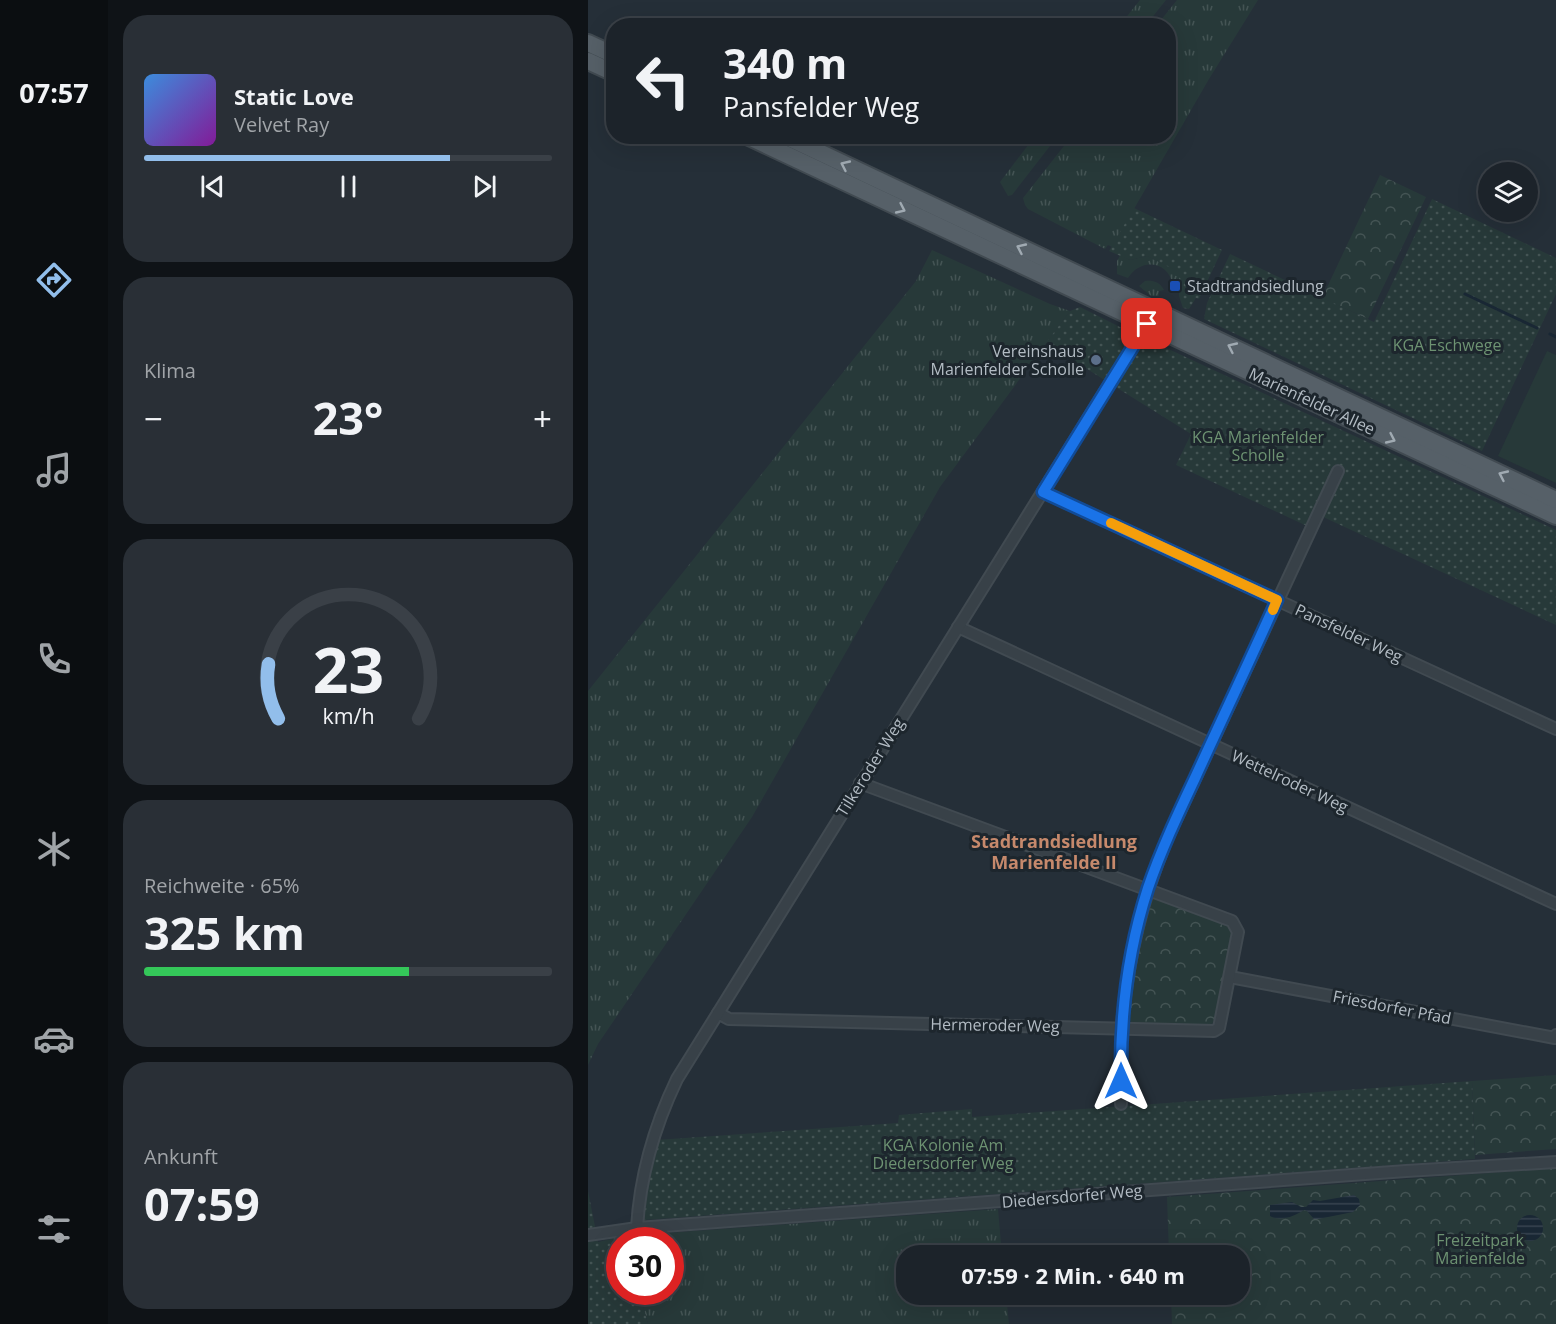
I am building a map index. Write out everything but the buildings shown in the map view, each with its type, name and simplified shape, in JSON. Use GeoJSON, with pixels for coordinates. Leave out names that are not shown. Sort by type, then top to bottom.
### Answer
{"type":"FeatureCollection","features":[{"type":"Feature","properties":{"kind":"main road"},"geometry":{"type":"LineString","coordinates":[[588,43],[606,51]]}},
{"type":"Feature","properties":{"kind":"main road"},"geometry":{"type":"LineString","coordinates":[[588,62],[606,70]]}},
{"type":"Feature","properties":{"kind":"main road"},"geometry":{"type":"LineString","coordinates":[[765,144],[1071,280]]}},
{"type":"Feature","properties":{"kind":"main road"},"geometry":{"type":"LineString","coordinates":[[801,144],[1071,280]]}},
{"type":"Feature","properties":{"kind":"main road","name":"Marienfelder Allee"},"geometry":{"type":"LineString","coordinates":[[1071,280],[1147,324],[1556,516]]}},
{"type":"Feature","properties":{"kind":"main road","name":"Marienfelder Allee"},"geometry":{"type":"LineString","coordinates":[[1071,280],[1556,500]]}},
{"type":"Feature","properties":{"kind":"street","name":"Tilkeroder Weg"},"geometry":{"type":"LineString","coordinates":[[637,1227],[644,1173],[651,1143],[677,1079],[1147,324]]}},
{"type":"Feature","properties":{"kind":"street"},"geometry":{"type":"LineString","coordinates":[[1121,1104],[1122,1028],[1131,960],[1148,889],[1167,839],[1210,744],[1338,471]]}},
{"type":"Feature","properties":{"kind":"street","name":"Pansfelder Weg"},"geometry":{"type":"LineString","coordinates":[[1043,492],[1556,729]]}},
{"type":"Feature","properties":{"kind":"street","name":"Wettelroder Weg"},"geometry":{"type":"LineString","coordinates":[[958,627],[1556,904]]}},
{"type":"Feature","properties":{"kind":"street"},"geometry":{"type":"LineString","coordinates":[[860,783],[1232,921],[1238,932],[1230,976]]}},
{"type":"Feature","properties":{"kind":"street","name":"Hermeroder Weg"},"geometry":{"type":"LineString","coordinates":[[718,1013],[729,1019],[1217,1030],[1230,976]]}},
{"type":"Feature","properties":{"kind":"street","name":"Friesdorfer Pfad"},"geometry":{"type":"LineString","coordinates":[[1230,976],[1555,1036]]}},
{"type":"Feature","properties":{"kind":"street","name":"Diedersdorfer Weg"},"geometry":{"type":"LineString","coordinates":[[650,1227],[1556,1162]]}},
{"type":"Feature","properties":{"kind":"street","name":"Diedersdorfer Weg"},"geometry":{"type":"LineString","coordinates":[[588,1234],[606,1232]]}},
{"type":"Feature","properties":{"kind":"green space"},"geometry":{"type":"Polygon","coordinates":[[[1140,0],[1166,0],[1152,18],[1126,18],[1140,0]]]}},
{"type":"Feature","properties":{"kind":"green space"},"geometry":{"type":"Polygon","coordinates":[[[1177,0],[1258,0],[1176,136],[1176,18],[1163,18],[1177,0]]]}},
{"type":"Feature","properties":{"kind":"green space"},"geometry":{"type":"Polygon","coordinates":[[[1029,144],[1052,144],[1012,195],[1008,196],[1000,182],[1029,144]]]}},
{"type":"Feature","properties":{"kind":"green space"},"geometry":{"type":"Polygon","coordinates":[[[1065,144],[1171,144],[1112,247],[1108,245],[1105,249],[1028,209],[1023,198],[1065,144]]]}},
{"type":"Feature","properties":{"kind":"green space"},"geometry":{"type":"Polygon","coordinates":[[[1380,175],[1426,197],[1368,319],[1322,298],[1380,175]]]}},
{"type":"Feature","properties":{"kind":"green space","name":"KGA Eschwege"},"geometry":{"type":"Polygon","coordinates":[[[1432,199],[1556,258],[1556,294],[1482,451],[1204,319],[1207,303],[1230,254],[1374,322],[1432,199]]]}},
{"type":"Feature","properties":{"kind":"green space"},"geometry":{"type":"Polygon","coordinates":[[[1134,208],[1222,250],[1199,299],[1196,298],[1189,309],[1183,308],[1179,296],[1179,272],[1147,256],[1130,260],[1109,251],[1134,208]]]}},
{"type":"Feature","properties":{"kind":"green space"},"geometry":{"type":"Polygon","coordinates":[[[932,250],[1070,311],[940,487],[752,817],[598,1044],[588,1065],[588,691],[916,281],[932,250]]]}},
{"type":"Feature","properties":{"kind":"green space"},"geometry":{"type":"Polygon","coordinates":[[[1120,255],[1130,260],[1147,256],[1180,272],[1179,284],[1173,285],[1166,271],[1153,265],[1139,267],[1128,278],[1117,274],[1117,261],[1120,255]]]}},
{"type":"Feature","properties":{"kind":"green space"},"geometry":{"type":"Polygon","coordinates":[[[1145,281],[1156,282],[1164,290],[1159,291],[1159,296],[1151,296],[1139,286],[1145,281]]]}},
{"type":"Feature","properties":{"kind":"green space"},"geometry":{"type":"Polygon","coordinates":[[[1080,307],[1128,331],[1125,336],[1129,341],[1127,346],[1106,381],[1046,343],[1070,311],[1080,307]]]}},
{"type":"Feature","properties":{"kind":"green space","name":"KGA Marienfelder Scholle"},"geometry":{"type":"Polygon","coordinates":[[[1147,339],[1556,530],[1556,625],[1321,516],[1343,470],[1335,466],[1307,526],[1176,465],[1191,434],[1114,386],[1142,341],[1147,339]]]}},
{"type":"Feature","properties":{"kind":"green space"},"geometry":{"type":"Polygon","coordinates":[[[1547,351],[1556,355],[1556,483],[1498,456],[1547,351]]]}},
{"type":"Feature","properties":{"kind":"green space"},"geometry":{"type":"Polygon","coordinates":[[[1157,897],[1228,923],[1233,934],[1217,1019],[1209,1026],[1134,1025],[1127,1017],[1134,961],[1150,901],[1157,897]]]}},
{"type":"Feature","properties":{"kind":"green space"},"geometry":{"type":"Polygon","coordinates":[[[1556,1075],[1556,1149],[1475,1155],[1472,1081],[1556,1075]]]}},
{"type":"Feature","properties":{"kind":"green space","name":"KGA Kolonie Am Diedersdorfer Weg"},"geometry":{"type":"Polygon","coordinates":[[[1472,1081],[1475,1159],[644,1220],[647,1179],[656,1140],[898,1123],[899,1115],[972,1109],[972,1117],[1472,1081]]]}},
{"type":"Feature","properties":{"kind":"green space","name":"Freizeitpark Marienfelde"},"geometry":{"type":"Polygon","coordinates":[[[1556,1168],[1556,1324],[1172,1324],[1171,1305],[1250,1305],[1250,1245],[1169,1245],[1167,1197],[1556,1168]]]}},
{"type":"Feature","properties":{"kind":"green space"},"geometry":{"type":"Polygon","coordinates":[[[588,1191],[598,1242],[606,1240],[606,1305],[643,1305],[648,1324],[588,1324],[588,1191]]]}},
{"type":"Feature","properties":{"kind":"green space"},"geometry":{"type":"Polygon","coordinates":[[[998,1209],[1001,1245],[896,1245],[896,1305],[1007,1305],[1009,1324],[648,1324],[643,1305],[684,1305],[684,1232],[998,1209]]]}},
{"type":"Feature","properties":{"kind":"water"},"geometry":{"type":"Polygon","coordinates":[[[1354,1195],[1359,1199],[1360,1205],[1353,1212],[1318,1219],[1314,1219],[1304,1210],[1283,1218],[1270,1216],[1270,1205],[1292,1202],[1306,1207],[1313,1200],[1320,1201],[1354,1195]]]}},
{"type":"Feature","properties":{"kind":"water"},"geometry":{"type":"Polygon","coordinates":[[[1530,1215],[1539,1219],[1543,1228],[1539,1237],[1530,1241],[1521,1237],[1517,1228],[1521,1219],[1530,1215]]]}},
{"type":"Feature","properties":{"kind":"waterway"},"geometry":{"type":"LineString","coordinates":[[1465,294],[1537,328]]}},
{"type":"Feature","properties":{"kind":"waterway"},"geometry":{"type":"LineString","coordinates":[[1550,334],[1556,337]]}},
{"type":"Feature","properties":{"kind":"slow traffic"},"geometry":{"type":"LineString","coordinates":[[1111,523],[1277,600],[1273,610]]}},
{"type":"Feature","properties":{"kind":"place","name":"Stadtrandsiedlung"},"geometry":{"type":"Point","coordinates":[1175,286]}},
{"type":"Feature","properties":{"kind":"place","name":"Vereinshaus Marienfelder Scholle"},"geometry":{"type":"Point","coordinates":[1096,360]}},
{"type":"Feature","properties":{"kind":"district","name":"Stadtrandsiedlung Marienfelde II"},"geometry":{"type":"Point","coordinates":[1054,852]}},
{"type":"Feature","properties":{"kind":"route"},"geometry":{"type":"LineString","coordinates":[[1121,1081],[1125,996],[1135,938],[1148,889],[1167,839],[1277,600],[1043,492],[1147,324]]}}]}
